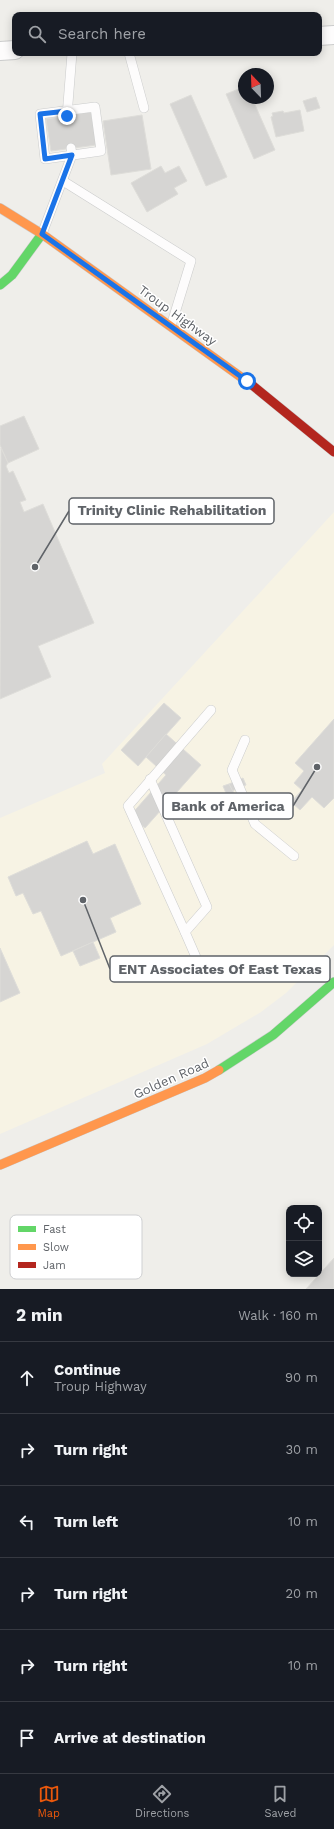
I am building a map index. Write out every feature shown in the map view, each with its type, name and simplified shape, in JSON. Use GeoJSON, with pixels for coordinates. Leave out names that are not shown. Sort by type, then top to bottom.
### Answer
{"type":"FeatureCollection","features":[{"type":"Feature","properties":{"kind":"street"},"geometry":{"type":"LineString","coordinates":[[322,36],[334,35]]}},
{"type":"Feature","properties":{"kind":"street"},"geometry":{"type":"LineString","coordinates":[[0,51],[12,50]]}},
{"type":"Feature","properties":{"kind":"street","name":"Troup Highway"},"geometry":{"type":"LineString","coordinates":[[0,208],[42,234],[247,381],[334,452]]}},
{"type":"Feature","properties":{"kind":"street"},"geometry":{"type":"LineString","coordinates":[[0,285],[12,275],[42,234]]}},
{"type":"Feature","properties":{"kind":"street","name":"Golden Road"},"geometry":{"type":"LineString","coordinates":[[0,1165],[204,1078],[223,1068],[257,1047],[297,1016],[334,982]]}},
{"type":"Feature","properties":{"kind":"lane"},"geometry":{"type":"LineString","coordinates":[[67,113],[72,56]]}},
{"type":"Feature","properties":{"kind":"lane"},"geometry":{"type":"LineString","coordinates":[[130,56],[144,108]]}},
{"type":"Feature","properties":{"kind":"lane"},"geometry":{"type":"LineString","coordinates":[[95,107],[101,151],[71,152],[45,159],[40,114],[67,113],[95,107]]}},
{"type":"Feature","properties":{"kind":"lane"},"geometry":{"type":"LineString","coordinates":[[42,234],[63,181],[71,152]]}},
{"type":"Feature","properties":{"kind":"lane"},"geometry":{"type":"LineString","coordinates":[[63,181],[191,261],[171,326]]}},
{"type":"Feature","properties":{"kind":"lane"},"geometry":{"type":"LineString","coordinates":[[202,971],[128,806],[150,779],[212,710]]}},
{"type":"Feature","properties":{"kind":"lane"},"geometry":{"type":"LineString","coordinates":[[245,740],[232,770],[255,824],[294,856]]}},
{"type":"Feature","properties":{"kind":"lane"},"geometry":{"type":"LineString","coordinates":[[150,779],[207,907],[185,932]]}},
{"type":"Feature","properties":{"kind":"shaded area"},"geometry":{"type":"Polygon","coordinates":[[[334,512],[334,945],[286,993],[261,1012],[207,1044],[0,1134],[0,818],[105,773],[102,764],[334,512]]]}},
{"type":"Feature","properties":{"kind":"building"},"geometry":{"type":"Polygon","coordinates":[[[238,89],[238,104],[255,104],[275,150],[254,159],[226,94],[238,89]]]}},
{"type":"Feature","properties":{"kind":"building"},"geometry":{"type":"Polygon","coordinates":[[[191,95],[227,177],[206,186],[170,104],[191,95]]]}},
{"type":"Feature","properties":{"kind":"building"},"geometry":{"type":"Polygon","coordinates":[[[316,97],[320,108],[307,112],[303,101],[316,97]]]}},
{"type":"Feature","properties":{"kind":"building"},"geometry":{"type":"Polygon","coordinates":[[[300,110],[304,131],[276,137],[271,117],[273,116],[272,113],[283,111],[284,113],[300,110]]]}},
{"type":"Feature","properties":{"kind":"building"},"geometry":{"type":"Polygon","coordinates":[[[91,112],[96,145],[51,151],[46,119],[91,112]]]}},
{"type":"Feature","properties":{"kind":"building"},"geometry":{"type":"Polygon","coordinates":[[[142,115],[151,169],[111,175],[103,121],[142,115]]]}},
{"type":"Feature","properties":{"kind":"building"},"geometry":{"type":"Polygon","coordinates":[[[161,166],[165,173],[179,166],[187,181],[174,188],[178,194],[147,212],[131,183],[161,166]]]}},
{"type":"Feature","properties":{"kind":"building"},"geometry":{"type":"Polygon","coordinates":[[[24,416],[39,449],[8,463],[0,445],[0,426],[24,416]]]}},
{"type":"Feature","properties":{"kind":"building"},"geometry":{"type":"Polygon","coordinates":[[[1,448],[8,463],[6,466],[9,473],[13,471],[26,500],[20,502],[24,512],[43,504],[94,623],[38,646],[51,677],[0,699],[1,448]]]}},
{"type":"Feature","properties":{"kind":"building"},"geometry":{"type":"Polygon","coordinates":[[[164,703],[181,718],[138,766],[121,750],[164,703]]]}},
{"type":"Feature","properties":{"kind":"building"},"geometry":{"type":"Polygon","coordinates":[[[334,719],[334,798],[324,808],[312,797],[300,810],[291,802],[302,790],[294,783],[304,771],[295,763],[334,719]]]}},
{"type":"Feature","properties":{"kind":"building"},"geometry":{"type":"Polygon","coordinates":[[[166,734],[201,765],[145,828],[130,816],[166,775],[146,757],[166,734]]]}},
{"type":"Feature","properties":{"kind":"building"},"geometry":{"type":"Polygon","coordinates":[[[243,778],[246,785],[232,791],[229,784],[243,778]]]}},
{"type":"Feature","properties":{"kind":"building"},"geometry":{"type":"Polygon","coordinates":[[[229,784],[235,795],[228,798],[223,786],[229,784]]]}},
{"type":"Feature","properties":{"kind":"building"},"geometry":{"type":"Polygon","coordinates":[[[87,841],[93,854],[115,844],[141,904],[110,918],[116,932],[61,956],[41,911],[33,914],[23,893],[16,896],[8,877],[87,841]]]}},
{"type":"Feature","properties":{"kind":"building"},"geometry":{"type":"Polygon","coordinates":[[[93,942],[100,958],[80,966],[73,951],[93,942]]]}},
{"type":"Feature","properties":{"kind":"building"},"geometry":{"type":"Polygon","coordinates":[[[0,948],[20,993],[0,1002],[0,948]]]}},
{"type":"Feature","properties":{"kind":"building"},"geometry":{"type":"Polygon","coordinates":[[[334,1258],[334,1289],[306,1289],[317,1277],[322,1277],[322,1271],[334,1258]]]}},
{"type":"Feature","properties":{"kind":"traffic: fast"},"geometry":{"type":"LineString","coordinates":[[0,285],[12,275],[42,234]]}},
{"type":"Feature","properties":{"kind":"traffic: fast"},"geometry":{"type":"LineString","coordinates":[[219,1070],[273,1035],[334,982]]}},
{"type":"Feature","properties":{"kind":"traffic: slow"},"geometry":{"type":"LineString","coordinates":[[0,208],[42,234],[252,385]]}},
{"type":"Feature","properties":{"kind":"traffic: slow"},"geometry":{"type":"LineString","coordinates":[[0,1165],[205,1078],[219,1070]]}},
{"type":"Feature","properties":{"kind":"traffic: jam"},"geometry":{"type":"LineString","coordinates":[[252,385],[334,452]]}},
{"type":"Feature","properties":{"kind":"place","name":"Trinity Clinic Rehabilitation"},"geometry":{"type":"Point","coordinates":[35,567]}},
{"type":"Feature","properties":{"kind":"place","name":"Bank of America"},"geometry":{"type":"Point","coordinates":[317,767]}},
{"type":"Feature","properties":{"kind":"place","name":"ENT Associates Of East Texas"},"geometry":{"type":"Point","coordinates":[83,900]}},
{"type":"Feature","properties":{"kind":"route"},"geometry":{"type":"LineString","coordinates":[[67,116],[67,111],[40,114],[45,159],[72,155],[42,234],[247,381]]}}]}
